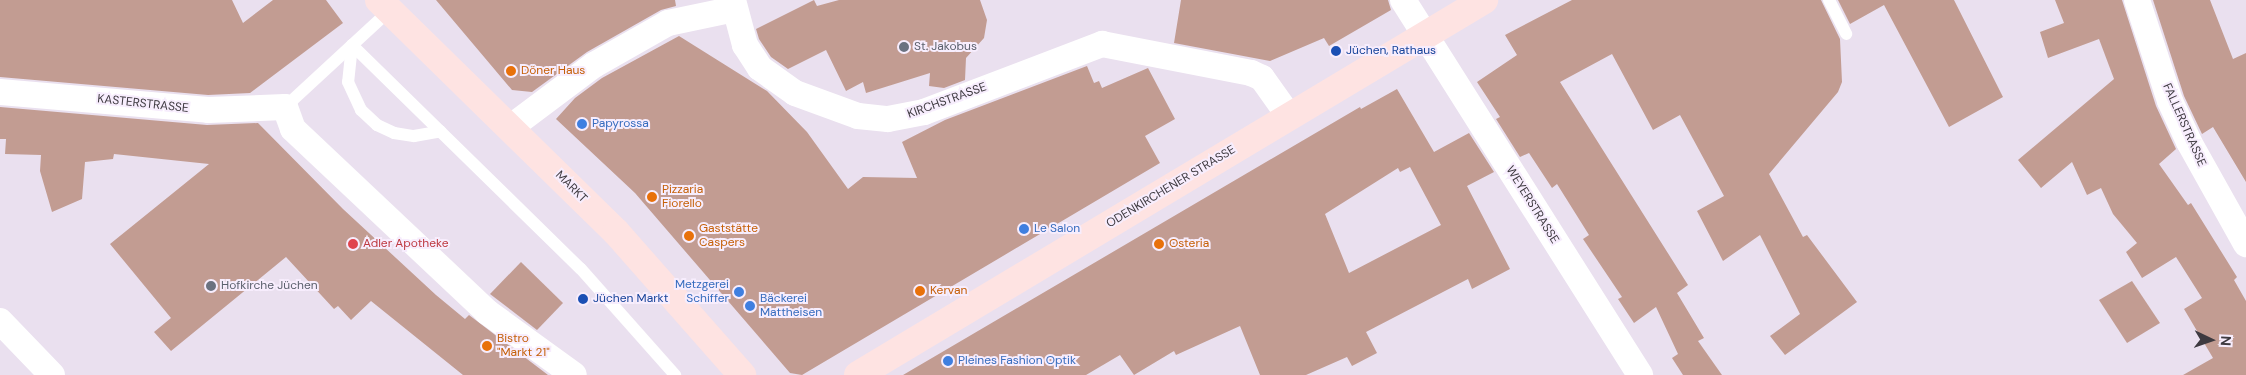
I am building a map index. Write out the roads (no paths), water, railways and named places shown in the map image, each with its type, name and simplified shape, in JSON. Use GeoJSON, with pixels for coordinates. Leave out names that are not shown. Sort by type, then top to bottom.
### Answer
{"type":"FeatureCollection","features":[{"type":"Feature","properties":{"kind":"main road","name":"ODENKIRCHENER STRASSE"},"geometry":{"type":"LineString","coordinates":[[858,375],[1484,0]]}},
{"type":"Feature","properties":{"kind":"main road","name":"MARKT"},"geometry":{"type":"LineString","coordinates":[[384,5],[616,232],[742,375]]}},
{"type":"Feature","properties":{"kind":"street","name":"WEYERSTRASSE"},"geometry":{"type":"LineString","coordinates":[[1403,0],[1640,375]]}},
{"type":"Feature","properties":{"kind":"street","name":"FALLERSTRASSE"},"geometry":{"type":"LineString","coordinates":[[2137,0],[2170,101],[2185,134],[2246,244]]}},
{"type":"Feature","properties":{"kind":"street","name":"KIRCHSTRASSE"},"geometry":{"type":"LineString","coordinates":[[510,127],[594,65],[668,23],[734,4],[745,45],[754,62],[765,73],[815,102],[868,118],[896,118],[924,112],[1093,46],[1128,47],[1251,73],[1262,78],[1289,116]]}},
{"type":"Feature","properties":{"kind":"street","name":"KASTERSTRASSE"},"geometry":{"type":"LineString","coordinates":[[0,92],[208,110],[285,107]]}},
{"type":"Feature","properties":{"kind":"street"},"geometry":{"type":"LineString","coordinates":[[285,107],[293,129],[487,312],[574,375]]}},
{"type":"Feature","properties":{"kind":"street"},"geometry":{"type":"LineString","coordinates":[[0,321],[52,375]]}},
{"type":"Feature","properties":{"kind":"lane"},"geometry":{"type":"LineString","coordinates":[[1829,0],[1846,34]]}},
{"type":"Feature","properties":{"kind":"lane"},"geometry":{"type":"LineString","coordinates":[[285,107],[352,45],[384,5]]}},
{"type":"Feature","properties":{"kind":"lane"},"geometry":{"type":"LineString","coordinates":[[352,45],[348,75],[350,91],[354,101],[369,118],[386,130],[404,135],[441,131]]}},
{"type":"Feature","properties":{"kind":"lane"},"geometry":{"type":"LineString","coordinates":[[352,45],[581,268],[675,375]]}},
{"type":"Feature","properties":{"kind":"place","name":"St. Jakobus"},"geometry":{"type":"Point","coordinates":[904,47]}},
{"type":"Feature","properties":{"kind":"place","name":"Jüchen, Rathaus"},"geometry":{"type":"Point","coordinates":[1336,51]}},
{"type":"Feature","properties":{"kind":"place","name":"Döner Haus"},"geometry":{"type":"Point","coordinates":[511,71]}},
{"type":"Feature","properties":{"kind":"place","name":"Papyrossa"},"geometry":{"type":"Point","coordinates":[582,124]}},
{"type":"Feature","properties":{"kind":"place","name":"Pizzaria Fiorello"},"geometry":{"type":"Point","coordinates":[652,197]}},
{"type":"Feature","properties":{"kind":"place","name":"Le Salon"},"geometry":{"type":"Point","coordinates":[1024,229]}},
{"type":"Feature","properties":{"kind":"place","name":"Gaststätte Caspers"},"geometry":{"type":"Point","coordinates":[689,236]}},
{"type":"Feature","properties":{"kind":"place","name":"Adler Apotheke"},"geometry":{"type":"Point","coordinates":[353,244]}},
{"type":"Feature","properties":{"kind":"place","name":"Osteria"},"geometry":{"type":"Point","coordinates":[1159,244]}},
{"type":"Feature","properties":{"kind":"place","name":"Hofkirche Jüchen"},"geometry":{"type":"Point","coordinates":[211,286]}},
{"type":"Feature","properties":{"kind":"place","name":"Kervan"},"geometry":{"type":"Point","coordinates":[920,291]}},
{"type":"Feature","properties":{"kind":"place","name":"Metzgerei Schiffer"},"geometry":{"type":"Point","coordinates":[739,292]}},
{"type":"Feature","properties":{"kind":"place","name":"Jüchen Markt"},"geometry":{"type":"Point","coordinates":[583,299]}},
{"type":"Feature","properties":{"kind":"place","name":"Bäckerei Mattheisen"},"geometry":{"type":"Point","coordinates":[750,306]}},
{"type":"Feature","properties":{"kind":"place","name":"Bistro \"Markt 21\""},"geometry":{"type":"Point","coordinates":[487,346]}},
{"type":"Feature","properties":{"kind":"place","name":"Pleines Fashion Optik"},"geometry":{"type":"Point","coordinates":[948,361]}}]}
